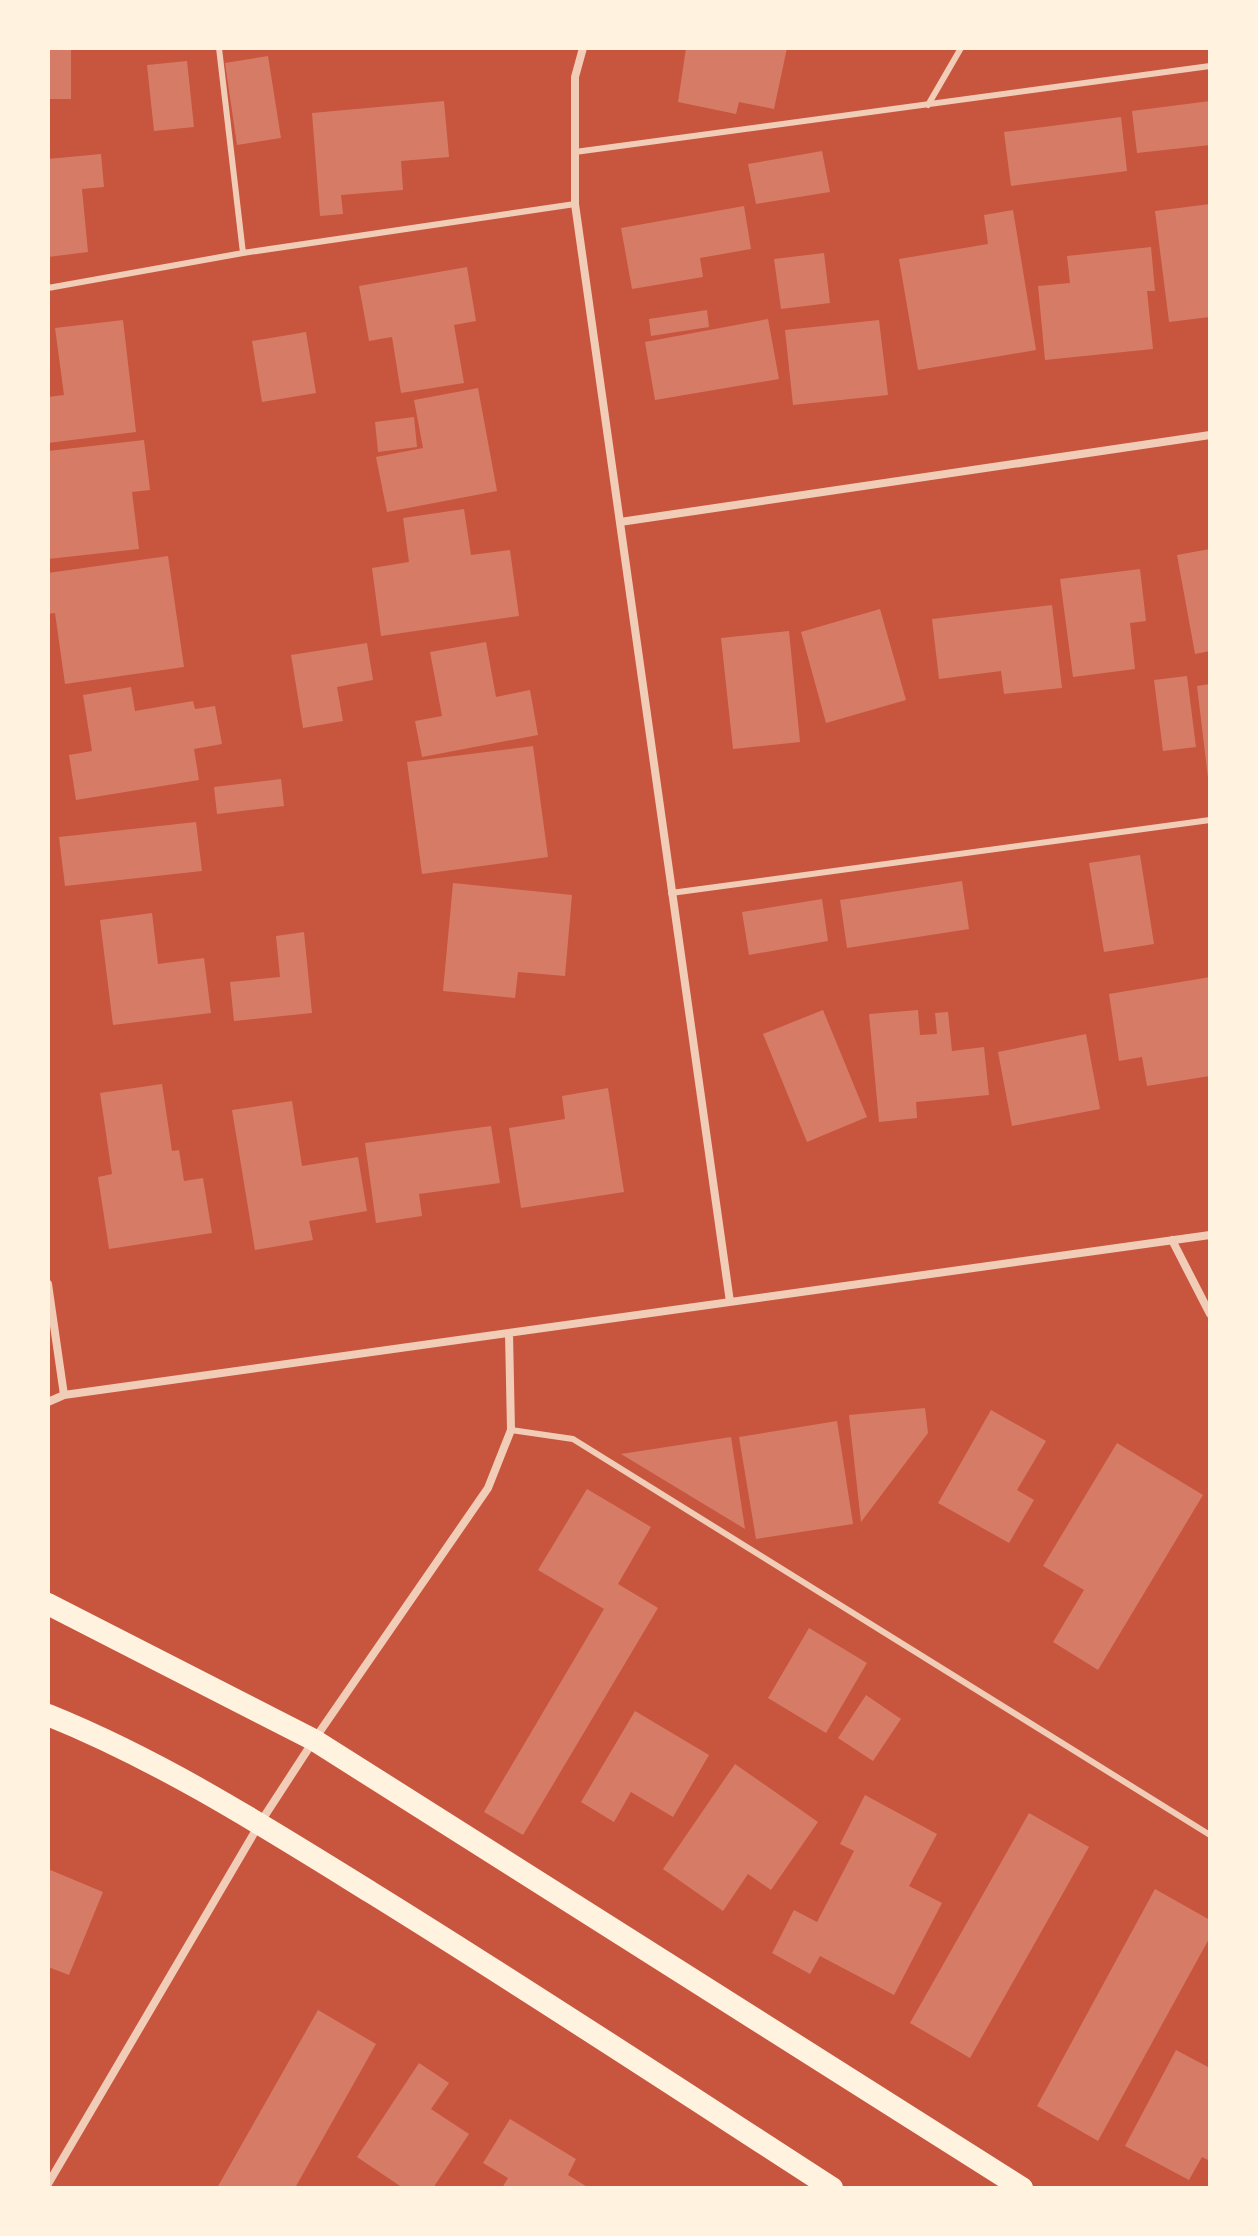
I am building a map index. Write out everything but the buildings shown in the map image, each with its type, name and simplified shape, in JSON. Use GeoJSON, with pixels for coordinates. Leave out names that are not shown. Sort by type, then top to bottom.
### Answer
{"type":"FeatureCollection","features":[{"type":"Feature","properties":{"kind":"highway"},"geometry":{"type":"LineString","coordinates":[[48,1604],[314,1740],[1022,2188]]}},
{"type":"Feature","properties":{"kind":"highway"},"geometry":{"type":"LineString","coordinates":[[48,1715],[107,1738],[260,1823],[447,1939],[832,2188]]}},
{"type":"Feature","properties":{"kind":"street"},"geometry":{"type":"LineString","coordinates":[[583,48],[575,77],[575,204],[730,1302]]}},
{"type":"Feature","properties":{"kind":"street"},"geometry":{"type":"LineString","coordinates":[[620,522],[1210,435]]}},
{"type":"Feature","properties":{"kind":"street"},"geometry":{"type":"LineString","coordinates":[[48,1402],[64,1395],[1210,1235]]}},
{"type":"Feature","properties":{"kind":"street"},"geometry":{"type":"LineString","coordinates":[[1172,1240],[1210,1314]]}},
{"type":"Feature","properties":{"kind":"street"},"geometry":{"type":"LineString","coordinates":[[48,1284],[64,1395]]}},
{"type":"Feature","properties":{"kind":"street"},"geometry":{"type":"LineString","coordinates":[[48,2184],[260,1823],[488,1488],[511,1430],[509,1333]]}},
{"type":"Feature","properties":{"kind":"lane"},"geometry":{"type":"LineString","coordinates":[[219,48],[243,253]]}},
{"type":"Feature","properties":{"kind":"lane"},"geometry":{"type":"LineString","coordinates":[[928,105],[961,48]]}},
{"type":"Feature","properties":{"kind":"lane"},"geometry":{"type":"LineString","coordinates":[[575,152],[1210,66]]}},
{"type":"Feature","properties":{"kind":"lane"},"geometry":{"type":"LineString","coordinates":[[48,288],[243,253],[575,204]]}},
{"type":"Feature","properties":{"kind":"lane"},"geometry":{"type":"LineString","coordinates":[[671,893],[1210,820]]}},
{"type":"Feature","properties":{"kind":"lane"},"geometry":{"type":"LineString","coordinates":[[511,1430],[573,1439],[1210,1835]]}}]}
